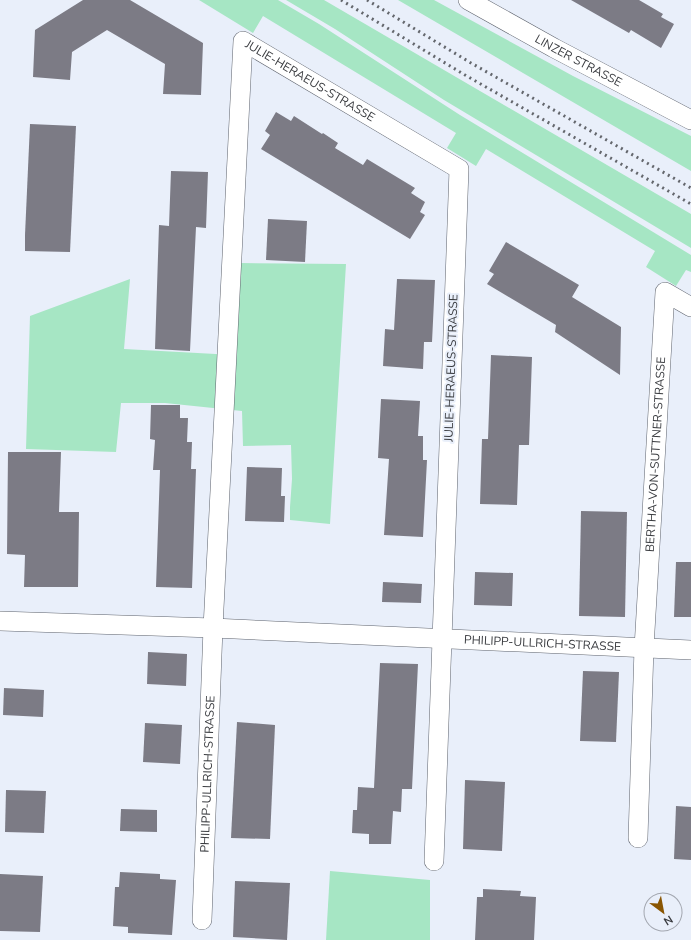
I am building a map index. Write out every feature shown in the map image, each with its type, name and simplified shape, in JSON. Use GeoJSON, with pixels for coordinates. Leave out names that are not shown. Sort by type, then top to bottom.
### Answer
{"type":"FeatureCollection","features":[{"type":"Feature","properties":{"kind":"street","name":"LINZER STRASSE"},"geometry":{"type":"LineString","coordinates":[[468,0],[554,48],[691,120]]}},
{"type":"Feature","properties":{"kind":"street","name":"JULIE-HERAEUS-STRASSE"},"geometry":{"type":"LineString","coordinates":[[213,628],[243,41],[459,169],[441,638]]}},
{"type":"Feature","properties":{"kind":"street","name":"BERTHA-VON-SUTTNER-STRASSE"},"geometry":{"type":"LineString","coordinates":[[644,648],[665,292],[691,307]]}},
{"type":"Feature","properties":{"kind":"street","name":"PHILIPP-ULLRICH-STRASSE"},"geometry":{"type":"LineString","coordinates":[[0,621],[213,628],[691,650]]}},
{"type":"Feature","properties":{"kind":"street","name":"PHILIPP-ULLRICH-STRASSE"},"geometry":{"type":"LineString","coordinates":[[202,920],[213,628]]}},
{"type":"Feature","properties":{"kind":"street"},"geometry":{"type":"LineString","coordinates":[[434,861],[441,638]]}},
{"type":"Feature","properties":{"kind":"street"},"geometry":{"type":"LineString","coordinates":[[638,838],[644,648]]}},
{"type":"Feature","properties":{"kind":"green space"},"geometry":{"type":"Polygon","coordinates":[[[199,0],[278,0],[319,24],[460,115],[691,255],[691,272],[686,270],[676,286],[646,267],[655,251],[486,149],[476,166],[447,148],[456,133],[263,16],[253,33],[199,0]]]}},
{"type":"Feature","properties":{"kind":"green space"},"geometry":{"type":"Polygon","coordinates":[[[286,0],[324,0],[691,214],[691,248],[444,100],[335,29],[286,0]]]}},
{"type":"Feature","properties":{"kind":"green space"},"geometry":{"type":"Polygon","coordinates":[[[398,0],[434,0],[573,76],[691,136],[691,171],[398,0]]]}},
{"type":"Feature","properties":{"kind":"green space"},"geometry":{"type":"Polygon","coordinates":[[[240,263],[346,264],[330,524],[290,520],[292,479],[291,445],[243,446],[242,411],[165,403],[121,403],[116,452],[26,449],[30,316],[130,279],[124,349],[234,355],[240,263]]]}},
{"type":"Feature","properties":{"kind":"green space"},"geometry":{"type":"Polygon","coordinates":[[[330,871],[430,880],[430,940],[326,940],[330,871]]]}},
{"type":"Feature","properties":{"kind":"building"},"geometry":{"type":"Polygon","coordinates":[[[83,0],[130,0],[203,43],[201,95],[163,94],[165,64],[107,30],[72,52],[70,80],[33,77],[35,30],[83,0]]]}},
{"type":"Feature","properties":{"kind":"building"},"geometry":{"type":"Polygon","coordinates":[[[571,0],[639,0],[663,14],[661,17],[674,24],[661,48],[631,30],[629,33],[571,0]]]}},
{"type":"Feature","properties":{"kind":"building"},"geometry":{"type":"Polygon","coordinates":[[[276,112],[291,121],[294,116],[338,143],[335,148],[363,165],[367,159],[415,188],[411,193],[425,202],[420,212],[425,215],[410,239],[261,149],[270,135],[265,131],[276,112]]]}},
{"type":"Feature","properties":{"kind":"building"},"geometry":{"type":"Polygon","coordinates":[[[30,124],[76,126],[70,252],[25,251],[30,124]]]}},
{"type":"Feature","properties":{"kind":"building"},"geometry":{"type":"Polygon","coordinates":[[[171,171],[208,172],[206,228],[196,227],[190,351],[155,349],[159,225],[169,226],[171,171]]]}},
{"type":"Feature","properties":{"kind":"building"},"geometry":{"type":"Polygon","coordinates":[[[268,219],[307,221],[305,262],[266,260],[268,219]]]}},
{"type":"Feature","properties":{"kind":"building"},"geometry":{"type":"Polygon","coordinates":[[[506,242],[579,285],[572,297],[621,327],[620,375],[555,332],[556,325],[487,284],[494,274],[489,271],[506,242]]]}},
{"type":"Feature","properties":{"kind":"building"},"geometry":{"type":"Polygon","coordinates":[[[397,279],[435,280],[432,342],[424,342],[423,369],[383,366],[385,329],[394,330],[397,279]]]}},
{"type":"Feature","properties":{"kind":"building"},"geometry":{"type":"Polygon","coordinates":[[[491,355],[532,357],[529,445],[519,445],[517,505],[480,504],[482,439],[488,439],[491,355]]]}},
{"type":"Feature","properties":{"kind":"building"},"geometry":{"type":"Polygon","coordinates":[[[381,399],[420,401],[418,436],[423,436],[423,460],[427,460],[423,537],[384,535],[389,459],[378,458],[381,399]]]}},
{"type":"Feature","properties":{"kind":"building"},"geometry":{"type":"Polygon","coordinates":[[[151,405],[180,405],[180,418],[188,418],[187,442],[192,442],[191,469],[196,469],[192,588],[156,587],[160,470],[153,470],[155,440],[150,439],[151,405]]]}},
{"type":"Feature","properties":{"kind":"building"},"geometry":{"type":"Polygon","coordinates":[[[8,452],[61,452],[59,512],[79,512],[78,587],[24,587],[25,555],[7,554],[8,452]]]}},
{"type":"Feature","properties":{"kind":"building"},"geometry":{"type":"Polygon","coordinates":[[[247,467],[282,468],[281,496],[285,496],[284,522],[245,521],[247,467]]]}},
{"type":"Feature","properties":{"kind":"building"},"geometry":{"type":"Polygon","coordinates":[[[581,511],[627,512],[625,617],[579,616],[581,511]]]}},
{"type":"Feature","properties":{"kind":"building"},"geometry":{"type":"Polygon","coordinates":[[[676,562],[691,562],[691,617],[674,617],[676,562]]]}},
{"type":"Feature","properties":{"kind":"building"},"geometry":{"type":"Polygon","coordinates":[[[475,572],[513,573],[512,606],[474,605],[475,572]]]}},
{"type":"Feature","properties":{"kind":"building"},"geometry":{"type":"Polygon","coordinates":[[[383,582],[422,584],[421,603],[382,602],[383,582]]]}},
{"type":"Feature","properties":{"kind":"building"},"geometry":{"type":"Polygon","coordinates":[[[148,652],[187,654],[186,686],[147,684],[148,652]]]}},
{"type":"Feature","properties":{"kind":"building"},"geometry":{"type":"Polygon","coordinates":[[[380,663],[418,664],[412,789],[402,789],[401,812],[393,811],[391,844],[369,844],[369,834],[352,833],[353,810],[357,810],[358,787],[374,788],[380,663]]]}},
{"type":"Feature","properties":{"kind":"building"},"geometry":{"type":"Polygon","coordinates":[[[583,671],[619,672],[616,742],[580,741],[583,671]]]}},
{"type":"Feature","properties":{"kind":"building"},"geometry":{"type":"Polygon","coordinates":[[[4,688],[44,690],[43,717],[3,715],[4,688]]]}},
{"type":"Feature","properties":{"kind":"building"},"geometry":{"type":"Polygon","coordinates":[[[237,722],[275,725],[270,839],[231,838],[237,722]]]}},
{"type":"Feature","properties":{"kind":"building"},"geometry":{"type":"Polygon","coordinates":[[[145,723],[182,725],[180,764],[143,762],[145,723]]]}},
{"type":"Feature","properties":{"kind":"building"},"geometry":{"type":"Polygon","coordinates":[[[465,780],[505,782],[502,851],[463,849],[465,780]]]}},
{"type":"Feature","properties":{"kind":"building"},"geometry":{"type":"Polygon","coordinates":[[[6,790],[46,791],[44,833],[5,832],[6,790]]]}},
{"type":"Feature","properties":{"kind":"building"},"geometry":{"type":"Polygon","coordinates":[[[676,806],[691,807],[691,860],[674,859],[676,806]]]}},
{"type":"Feature","properties":{"kind":"building"},"geometry":{"type":"Polygon","coordinates":[[[121,809],[157,810],[157,832],[120,831],[121,809]]]}},
{"type":"Feature","properties":{"kind":"building"},"geometry":{"type":"Polygon","coordinates":[[[120,872],[160,874],[160,879],[176,880],[172,935],[128,933],[128,927],[113,926],[115,887],[119,887],[120,872]]]}},
{"type":"Feature","properties":{"kind":"building"},"geometry":{"type":"Polygon","coordinates":[[[0,874],[43,876],[40,932],[0,931],[0,874]]]}},
{"type":"Feature","properties":{"kind":"building"},"geometry":{"type":"Polygon","coordinates":[[[235,881],[290,883],[287,940],[233,937],[235,881]]]}},
{"type":"Feature","properties":{"kind":"building"},"geometry":{"type":"Polygon","coordinates":[[[483,889],[521,891],[520,896],[536,897],[534,940],[475,940],[477,897],[483,897],[483,889]]]}},
{"type":"Feature","properties":{"kind":"railway"},"geometry":{"type":"LineString","coordinates":[[341,0],[465,75],[691,204]]}},
{"type":"Feature","properties":{"kind":"railway"},"geometry":{"type":"LineString","coordinates":[[367,0],[471,63],[691,188]]}}]}
